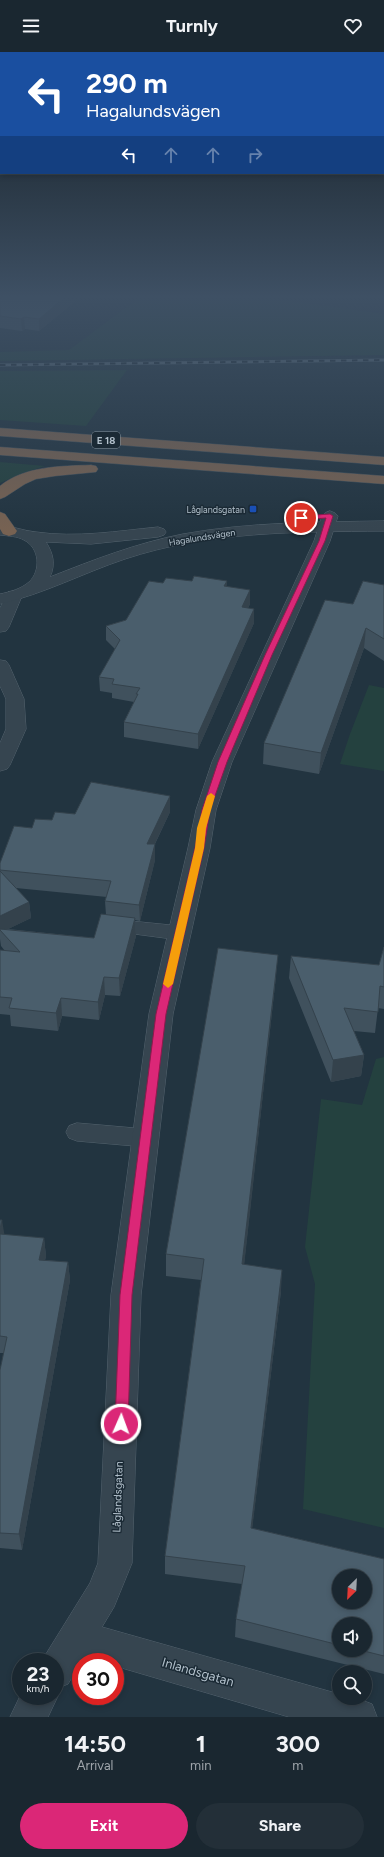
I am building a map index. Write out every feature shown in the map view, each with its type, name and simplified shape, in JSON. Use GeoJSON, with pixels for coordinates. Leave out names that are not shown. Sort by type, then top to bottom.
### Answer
{"type":"FeatureCollection","features":[{"type":"Feature","properties":{"kind":"highway","name":"E 18"},"geometry":{"type":"LineString","coordinates":[[0,432],[384,461]]}},
{"type":"Feature","properties":{"kind":"highway","name":"E 18"},"geometry":{"type":"LineString","coordinates":[[0,451],[384,480]]}},
{"type":"Feature","properties":{"kind":"highway"},"geometry":{"type":"LineString","coordinates":[[0,494],[14,483],[21,480],[53,472],[176,464]]}},
{"type":"Feature","properties":{"kind":"street","name":"Hagalundsvägen"},"geometry":{"type":"LineString","coordinates":[[14,595],[120,555],[149,546],[219,533],[384,516]]}},
{"type":"Feature","properties":{"kind":"street","name":"Hagalundsvägen"},"geometry":{"type":"LineString","coordinates":[[3,526],[33,537],[55,539],[118,538],[257,520],[329,521],[384,526]]}},
{"type":"Feature","properties":{"kind":"street","name":"Låglandsgatan"},"geometry":{"type":"LineString","coordinates":[[76,1637],[102,1595],[115,1563],[126,1295],[161,1014],[199,848],[206,810],[222,762],[329,521]]}},
{"type":"Feature","properties":{"kind":"street"},"geometry":{"type":"LineString","coordinates":[[0,627],[14,595],[40,579],[46,567],[46,556],[41,545],[33,537]]}},
{"type":"Feature","properties":{"kind":"street"},"geometry":{"type":"LineString","coordinates":[[0,665],[15,699],[16,729],[0,765]]}},
{"type":"Feature","properties":{"kind":"street"},"geometry":{"type":"LineString","coordinates":[[64,1657],[76,1637]]}},
{"type":"Feature","properties":{"kind":"street","name":"Inlandsgatan"},"geometry":{"type":"LineString","coordinates":[[76,1637],[328,1710],[359,1717]]}},
{"type":"Feature","properties":{"kind":"street"},"geometry":{"type":"LineString","coordinates":[[28,1717],[35,1705]]}},
{"type":"Feature","properties":{"kind":"lane"},"geometry":{"type":"LineString","coordinates":[[107,925],[180,933]]}},
{"type":"Feature","properties":{"kind":"lane"},"geometry":{"type":"LineString","coordinates":[[77,1132],[146,1138]]}},
{"type":"Feature","properties":{"kind":"green space"},"geometry":{"type":"Polygon","coordinates":[[[0,376],[123,376],[86,426],[0,420],[0,376]]]}},
{"type":"Feature","properties":{"kind":"green space"},"geometry":{"type":"Polygon","coordinates":[[[0,462],[45,466],[23,473],[0,483],[0,462]]]}},
{"type":"Feature","properties":{"kind":"green space"},"geometry":{"type":"Polygon","coordinates":[[[369,685],[384,688],[384,771],[340,764],[369,685]]]}},
{"type":"Feature","properties":{"kind":"green space"},"geometry":{"type":"Polygon","coordinates":[[[384,1057],[384,1528],[303,1509],[315,1284],[305,1247],[321,1099],[362,1105],[376,1059],[384,1057]]]}},
{"type":"Feature","properties":{"kind":"building"},"geometry":{"type":"Polygon","coordinates":[[[194,576],[227,581],[224,586],[250,590],[242,607],[254,609],[198,734],[124,722],[140,688],[112,684],[114,679],[99,677],[120,640],[106,626],[126,620],[149,581],[163,583],[166,578],[192,581],[194,576]]]}},
{"type":"Feature","properties":{"kind":"building"},"geometry":{"type":"Polygon","coordinates":[[[363,581],[384,585],[384,639],[366,628],[321,753],[264,743],[325,600],[353,604],[363,581]]]}},
{"type":"Feature","properties":{"kind":"building"},"geometry":{"type":"Polygon","coordinates":[[[91,782],[170,796],[147,844],[155,844],[139,905],[105,901],[111,881],[0,870],[0,863],[14,826],[32,828],[35,819],[52,820],[55,812],[75,814],[91,782]]]}},
{"type":"Feature","properties":{"kind":"building"},"geometry":{"type":"Polygon","coordinates":[[[0,871],[29,902],[0,916],[0,871]]]}},
{"type":"Feature","properties":{"kind":"building"},"geometry":{"type":"Polygon","coordinates":[[[101,914],[135,918],[119,978],[104,977],[98,1002],[61,998],[56,1013],[9,1008],[12,998],[0,997],[0,950],[20,952],[0,929],[94,938],[101,914]]]}},
{"type":"Feature","properties":{"kind":"building"},"geometry":{"type":"Polygon","coordinates":[[[384,947],[384,987],[380,986],[378,1012],[344,1008],[364,1055],[333,1060],[291,956],[379,965],[384,947]]]}},
{"type":"Feature","properties":{"kind":"building"},"geometry":{"type":"Polygon","coordinates":[[[218,948],[278,955],[242,1264],[282,1270],[251,1528],[384,1559],[384,1656],[372,1653],[372,1617],[332,1617],[332,1643],[236,1619],[245,1566],[165,1556],[204,1259],[166,1254],[218,948]]]}},
{"type":"Feature","properties":{"kind":"building"},"geometry":{"type":"Polygon","coordinates":[[[0,1234],[44,1238],[39,1260],[68,1262],[19,1534],[0,1533],[0,1370],[7,1337],[0,1336],[0,1234]]]}},
{"type":"Feature","properties":{"kind":"slow traffic"},"geometry":{"type":"LineString","coordinates":[[168,984],[199,848],[201,828],[211,796]]}},
{"type":"Feature","properties":{"kind":"place","name":"Låglandsgatan"},"geometry":{"type":"Point","coordinates":[253,509]}},
{"type":"Feature","properties":{"kind":"route"},"geometry":{"type":"LineString","coordinates":[[121,1424],[126,1295],[161,1014],[199,848],[201,828],[222,762],[269,655],[322,541],[330,516],[301,518]]}}]}
